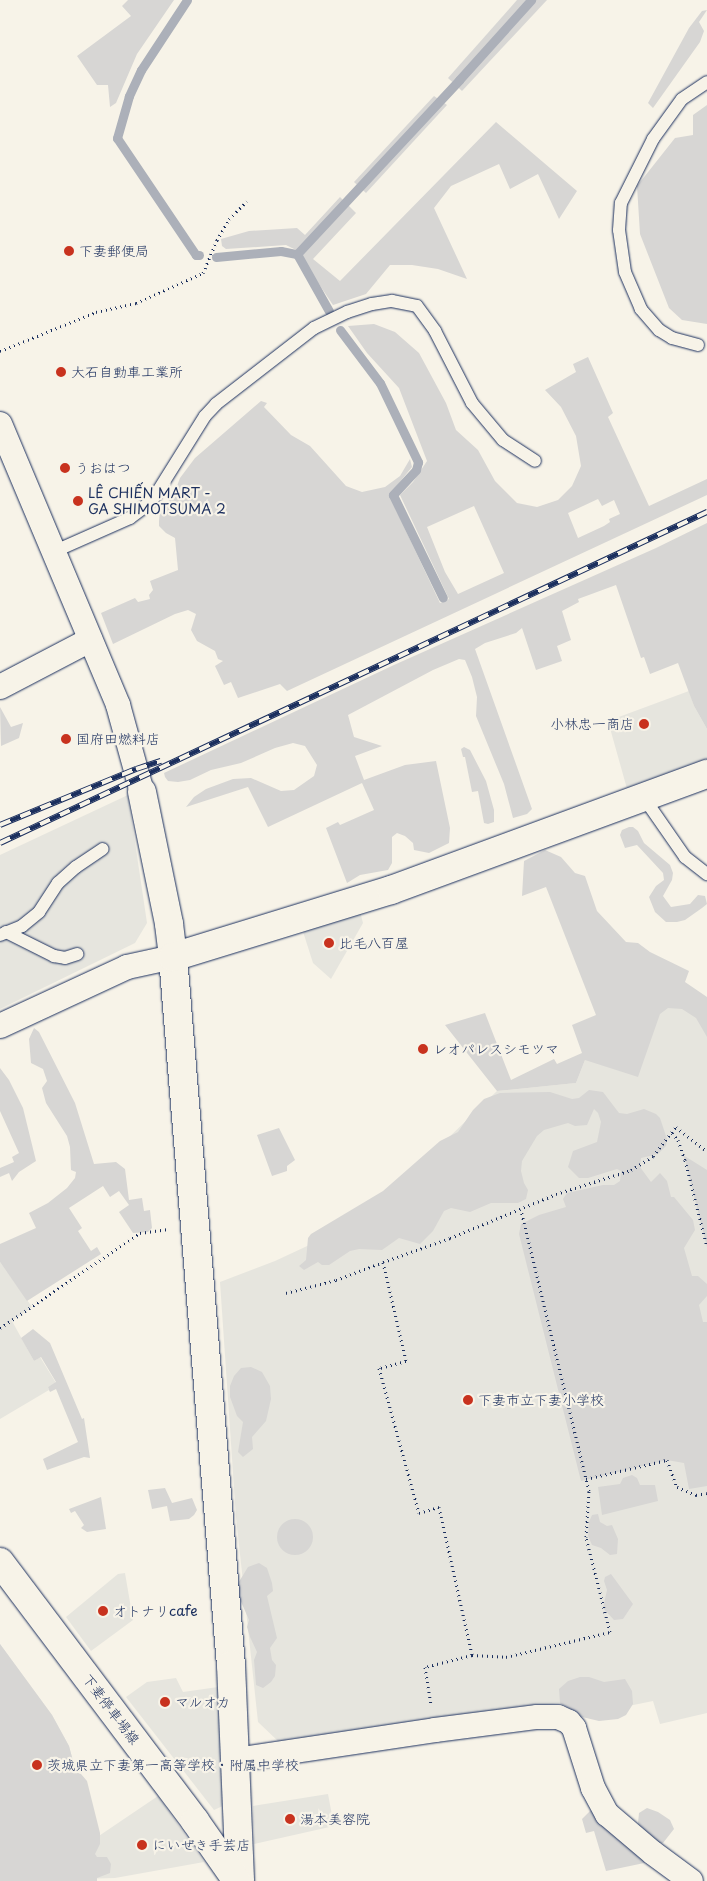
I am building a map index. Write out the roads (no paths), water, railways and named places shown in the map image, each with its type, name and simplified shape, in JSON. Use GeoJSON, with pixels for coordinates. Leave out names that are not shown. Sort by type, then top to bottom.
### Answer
{"type":"FeatureCollection","features":[{"type":"Feature","properties":{"kind":"street"},"geometry":{"type":"LineString","coordinates":[[0,424],[118,705],[142,792],[169,924],[202,1302],[230,1665],[239,1881]]}},
{"type":"Feature","properties":{"kind":"street"},"geometry":{"type":"LineString","coordinates":[[0,688],[90,640]]}},
{"type":"Feature","properties":{"kind":"street"},"geometry":{"type":"LineString","coordinates":[[0,1026],[127,967],[173,957],[391,890],[707,774]]}},
{"type":"Feature","properties":{"kind":"street","name":"下妻停車場線"},"geometry":{"type":"LineString","coordinates":[[0,1562],[239,1881]]}},
{"type":"Feature","properties":{"kind":"street"},"geometry":{"type":"LineString","coordinates":[[235,1760],[435,1730],[545,1716],[565,1720],[575,1732],[592,1788],[607,1814],[653,1853],[691,1881]]}},
{"type":"Feature","properties":{"kind":"lane"},"geometry":{"type":"LineString","coordinates":[[698,346],[672,338],[659,330],[641,309],[625,272],[619,230],[621,202],[653,138],[682,99],[707,82]]}},
{"type":"Feature","properties":{"kind":"lane"},"geometry":{"type":"LineString","coordinates":[[53,552],[130,518],[142,509],[155,496],[205,416],[216,404],[314,328],[347,312],[372,304],[392,301],[417,306],[435,331],[472,403],[503,440],[535,461]]}},
{"type":"Feature","properties":{"kind":"lane"},"geometry":{"type":"LineString","coordinates":[[644,798],[685,856],[707,874]]}},
{"type":"Feature","properties":{"kind":"lane"},"geometry":{"type":"LineString","coordinates":[[3,934],[22,926],[39,912],[58,883],[76,867],[103,850]]}},
{"type":"Feature","properties":{"kind":"lane"},"geometry":{"type":"LineString","coordinates":[[3,934],[54,956],[65,958],[77,954]]}},
{"type":"Feature","properties":{"kind":"waterway"},"geometry":{"type":"LineString","coordinates":[[187,0],[141,70],[129,96],[117,138],[196,255],[199,255]]}},
{"type":"Feature","properties":{"kind":"waterway"},"geometry":{"type":"LineString","coordinates":[[297,254],[531,0]]}},
{"type":"Feature","properties":{"kind":"waterway"},"geometry":{"type":"LineString","coordinates":[[216,257],[281,251],[297,254],[329,311]]}},
{"type":"Feature","properties":{"kind":"waterway"},"geometry":{"type":"LineString","coordinates":[[340,330],[380,383],[418,462],[416,470],[393,495],[443,598]]}},
{"type":"Feature","properties":{"kind":"railway"},"geometry":{"type":"LineString","coordinates":[[0,843],[707,512]]}},
{"type":"Feature","properties":{"kind":"railway"},"geometry":{"type":"LineString","coordinates":[[0,825],[136,769],[161,761]]}},
{"type":"Feature","properties":{"kind":"place","name":"下妻郵便局"},"geometry":{"type":"Point","coordinates":[69,251]}},
{"type":"Feature","properties":{"kind":"place","name":"大石自動車工業所"},"geometry":{"type":"Point","coordinates":[61,372]}},
{"type":"Feature","properties":{"kind":"place","name":"うおはつ"},"geometry":{"type":"Point","coordinates":[65,468]}},
{"type":"Feature","properties":{"kind":"place","name":"LÊ CHIẾN MART - GA SHIMOTSUMA 2"},"geometry":{"type":"Point","coordinates":[78,501]}},
{"type":"Feature","properties":{"kind":"place","name":"小林忠一商店"},"geometry":{"type":"Point","coordinates":[644,724]}},
{"type":"Feature","properties":{"kind":"place","name":"国府田燃料店"},"geometry":{"type":"Point","coordinates":[66,739]}},
{"type":"Feature","properties":{"kind":"place","name":"比毛八百屋"},"geometry":{"type":"Point","coordinates":[329,943]}},
{"type":"Feature","properties":{"kind":"place","name":"レオパレスシモツマ"},"geometry":{"type":"Point","coordinates":[423,1049]}},
{"type":"Feature","properties":{"kind":"place","name":"下妻市立下妻小学校"},"geometry":{"type":"Point","coordinates":[468,1400]}},
{"type":"Feature","properties":{"kind":"place","name":"オトナリcafe"},"geometry":{"type":"Point","coordinates":[103,1611]}},
{"type":"Feature","properties":{"kind":"place","name":"マルオカ"},"geometry":{"type":"Point","coordinates":[165,1702]}},
{"type":"Feature","properties":{"kind":"place","name":"茨城県立下妻第一高等学校・附属中学校"},"geometry":{"type":"Point","coordinates":[37,1765]}},
{"type":"Feature","properties":{"kind":"place","name":"湯本美容院"},"geometry":{"type":"Point","coordinates":[290,1819]}},
{"type":"Feature","properties":{"kind":"place","name":"にいぜき手芸店"},"geometry":{"type":"Point","coordinates":[142,1845]}}]}
